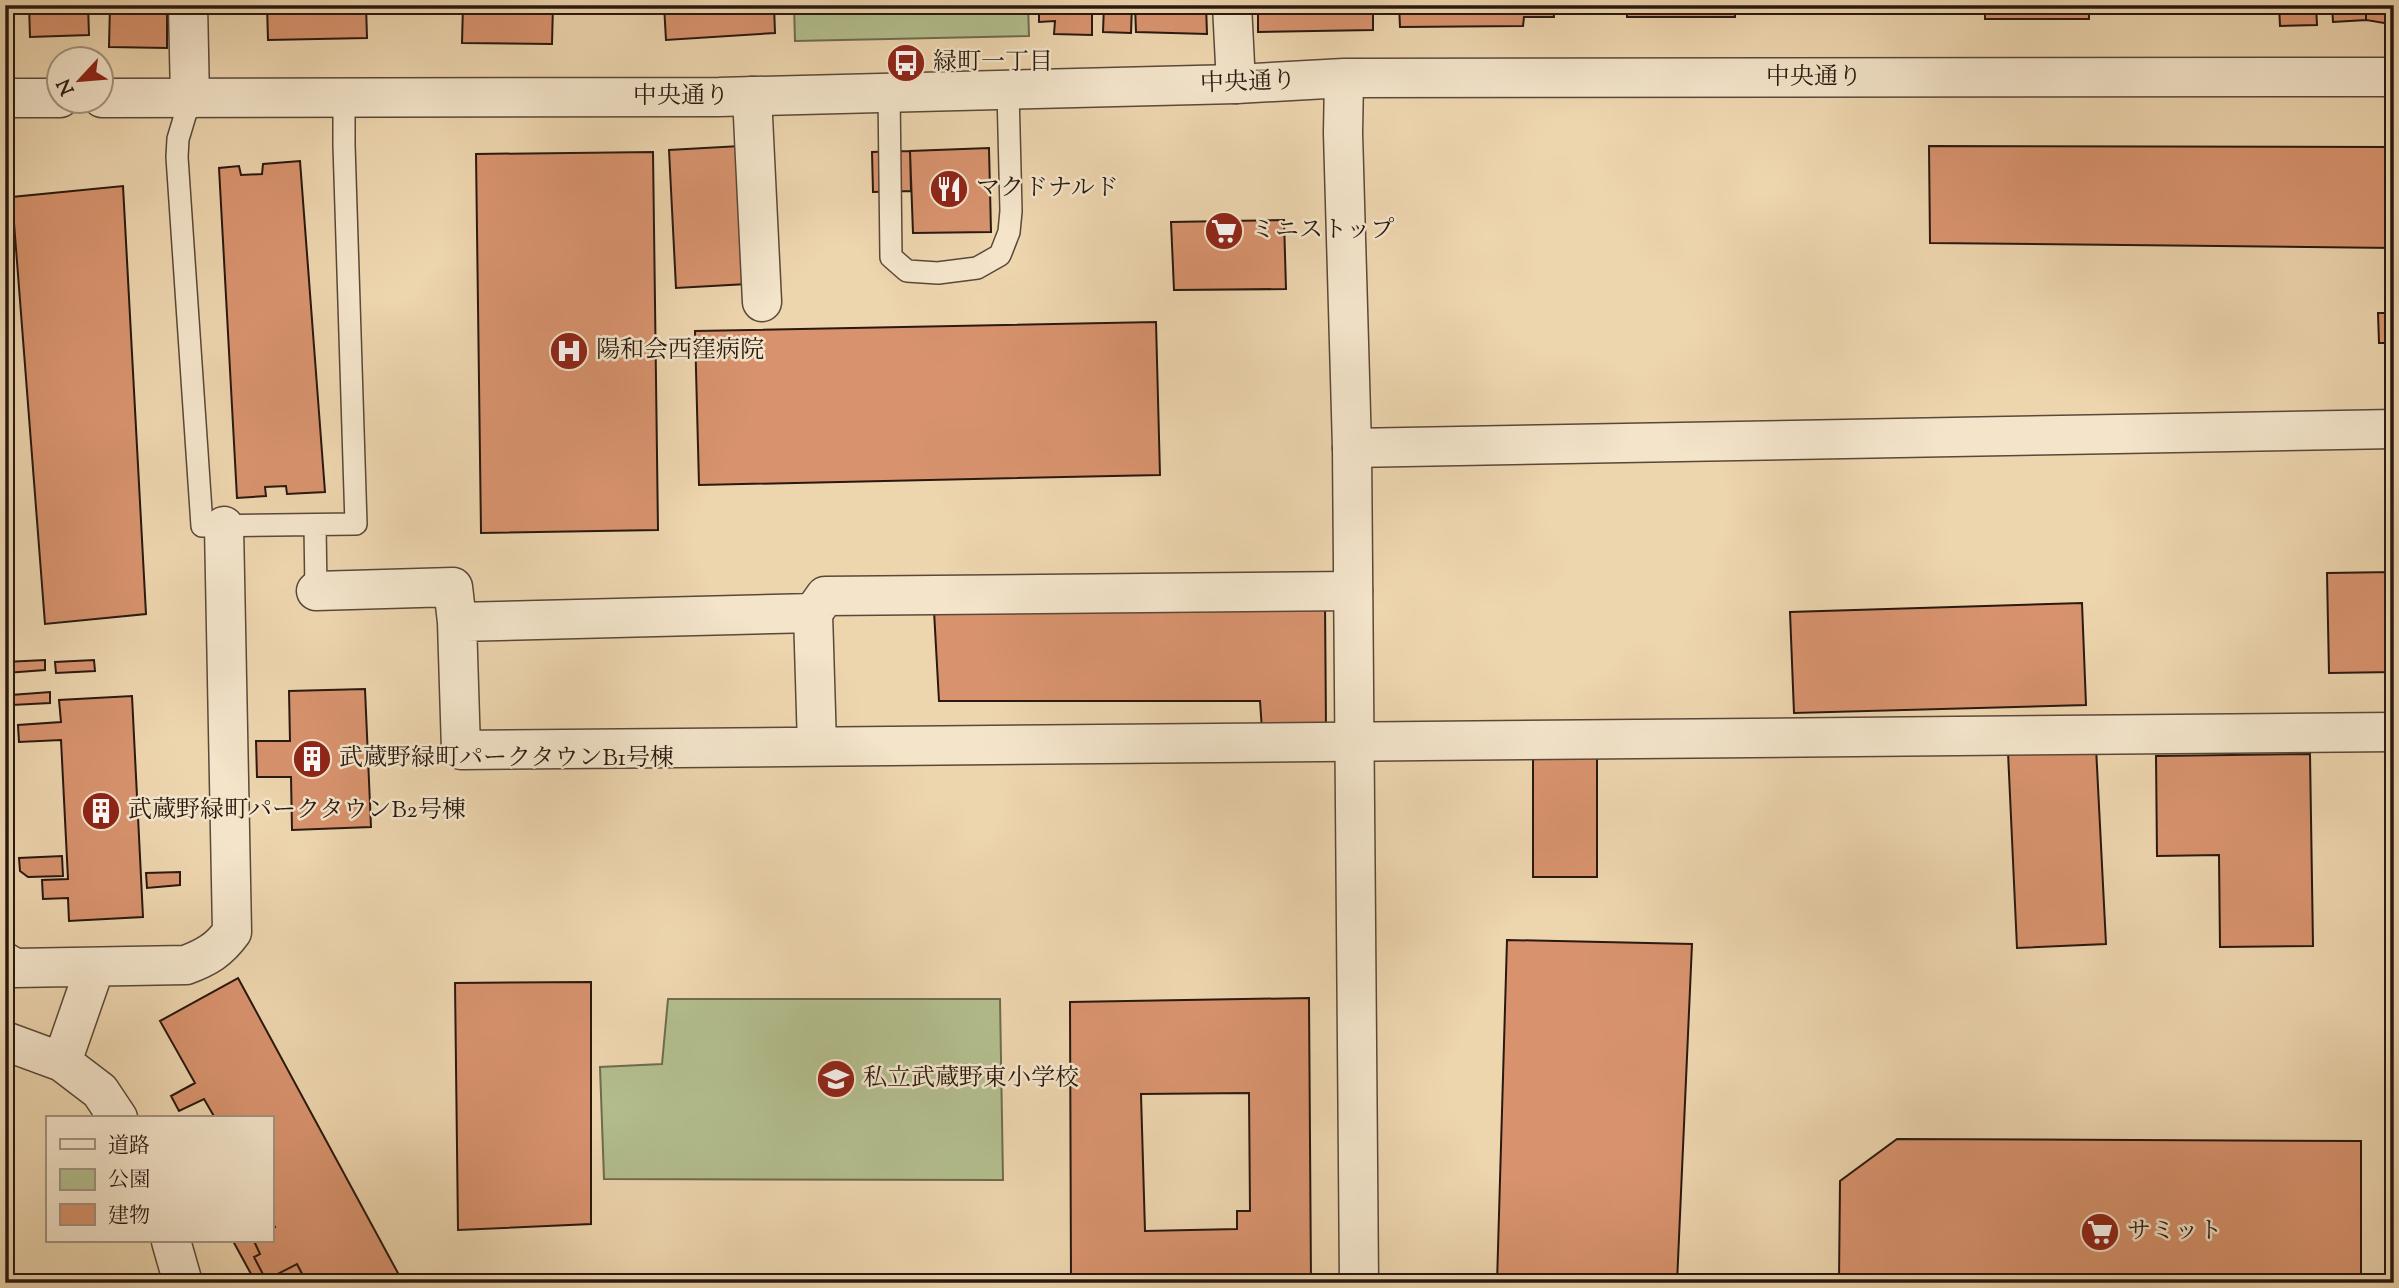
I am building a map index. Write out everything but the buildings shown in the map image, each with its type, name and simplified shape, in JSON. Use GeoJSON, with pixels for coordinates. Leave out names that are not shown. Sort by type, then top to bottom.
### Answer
{"type":"FeatureCollection","features":[{"type":"Feature","properties":{"kind":"street"},"geometry":{"type":"LineString","coordinates":[[188,5],[190,99]]}},
{"type":"Feature","properties":{"kind":"street"},"geometry":{"type":"LineString","coordinates":[[1232,5],[1236,84]]}},
{"type":"Feature","properties":{"kind":"street","name":"中央通り"},"geometry":{"type":"LineString","coordinates":[[116,98],[752,96],[1008,91],[1344,78],[2394,77]]}},
{"type":"Feature","properties":{"kind":"street"},"geometry":{"type":"LineString","coordinates":[[1344,78],[1356,743],[1359,1283]]}},
{"type":"Feature","properties":{"kind":"street"},"geometry":{"type":"LineString","coordinates":[[752,96],[762,302]]}},
{"type":"Feature","properties":{"kind":"street"},"geometry":{"type":"LineString","coordinates":[[5,98],[46,98]]}},
{"type":"Feature","properties":{"kind":"street"},"geometry":{"type":"LineString","coordinates":[[1352,448],[2394,429]]}},
{"type":"Feature","properties":{"kind":"street"},"geometry":{"type":"LineString","coordinates":[[5,962],[15,968],[186,965],[207,957],[221,947],[232,932],[225,526]]}},
{"type":"Feature","properties":{"kind":"street"},"geometry":{"type":"LineString","coordinates":[[316,591],[453,587],[457,622],[461,750],[2394,732]]}},
{"type":"Feature","properties":{"kind":"street"},"geometry":{"type":"LineString","coordinates":[[817,746],[813,613],[825,596],[1353,591]]}},
{"type":"Feature","properties":{"kind":"street"},"geometry":{"type":"LineString","coordinates":[[457,622],[813,613]]}},
{"type":"Feature","properties":{"kind":"street"},"geometry":{"type":"LineString","coordinates":[[62,1062],[95,967]]}},
{"type":"Feature","properties":{"kind":"street"},"geometry":{"type":"LineString","coordinates":[[5,1041],[62,1062],[100,1091],[117,1116]]}},
{"type":"Feature","properties":{"kind":"street"},"geometry":{"type":"LineString","coordinates":[[171,1242],[183,1283]]}},
{"type":"Feature","properties":{"kind":"lane"},"geometry":{"type":"LineString","coordinates":[[889,93],[891,257],[907,271],[938,273],[976,268],[1000,255],[1009,232],[1011,211],[1008,91]]}},
{"type":"Feature","properties":{"kind":"lane"},"geometry":{"type":"LineString","coordinates":[[190,99],[178,139],[177,157],[202,526],[225,526],[356,523],[344,98]]}},
{"type":"Feature","properties":{"kind":"lane"},"geometry":{"type":"LineString","coordinates":[[315,525],[316,591]]}},
{"type":"Feature","properties":{"kind":"green space"},"geometry":{"type":"Polygon","coordinates":[[[794,5],[1028,5],[1029,36],[795,41],[794,5]]]}},
{"type":"Feature","properties":{"kind":"green space"},"geometry":{"type":"Polygon","coordinates":[[[668,999],[1000,999],[1003,1180],[604,1179],[600,1067],[662,1064],[668,999]]]}},
{"type":"Feature","properties":{"kind":"place","name":"緑町一丁目"},"geometry":{"type":"Point","coordinates":[906,63]}},
{"type":"Feature","properties":{"kind":"place","name":"マクドナルド"},"geometry":{"type":"Point","coordinates":[949,189]}},
{"type":"Feature","properties":{"kind":"place","name":"ミニストップ"},"geometry":{"type":"Point","coordinates":[1224,231]}},
{"type":"Feature","properties":{"kind":"place","name":"陽和会西窪病院"},"geometry":{"type":"Point","coordinates":[569,351]}},
{"type":"Feature","properties":{"kind":"place","name":"武蔵野緑町パークタウンB1号棟"},"geometry":{"type":"Point","coordinates":[312,759]}},
{"type":"Feature","properties":{"kind":"place","name":"武蔵野緑町パークタウンB2号棟"},"geometry":{"type":"Point","coordinates":[101,811]}},
{"type":"Feature","properties":{"kind":"place","name":"私立武蔵野東小学校"},"geometry":{"type":"Point","coordinates":[836,1079]}},
{"type":"Feature","properties":{"kind":"place","name":"サミット"},"geometry":{"type":"Point","coordinates":[2100,1232]}}]}
